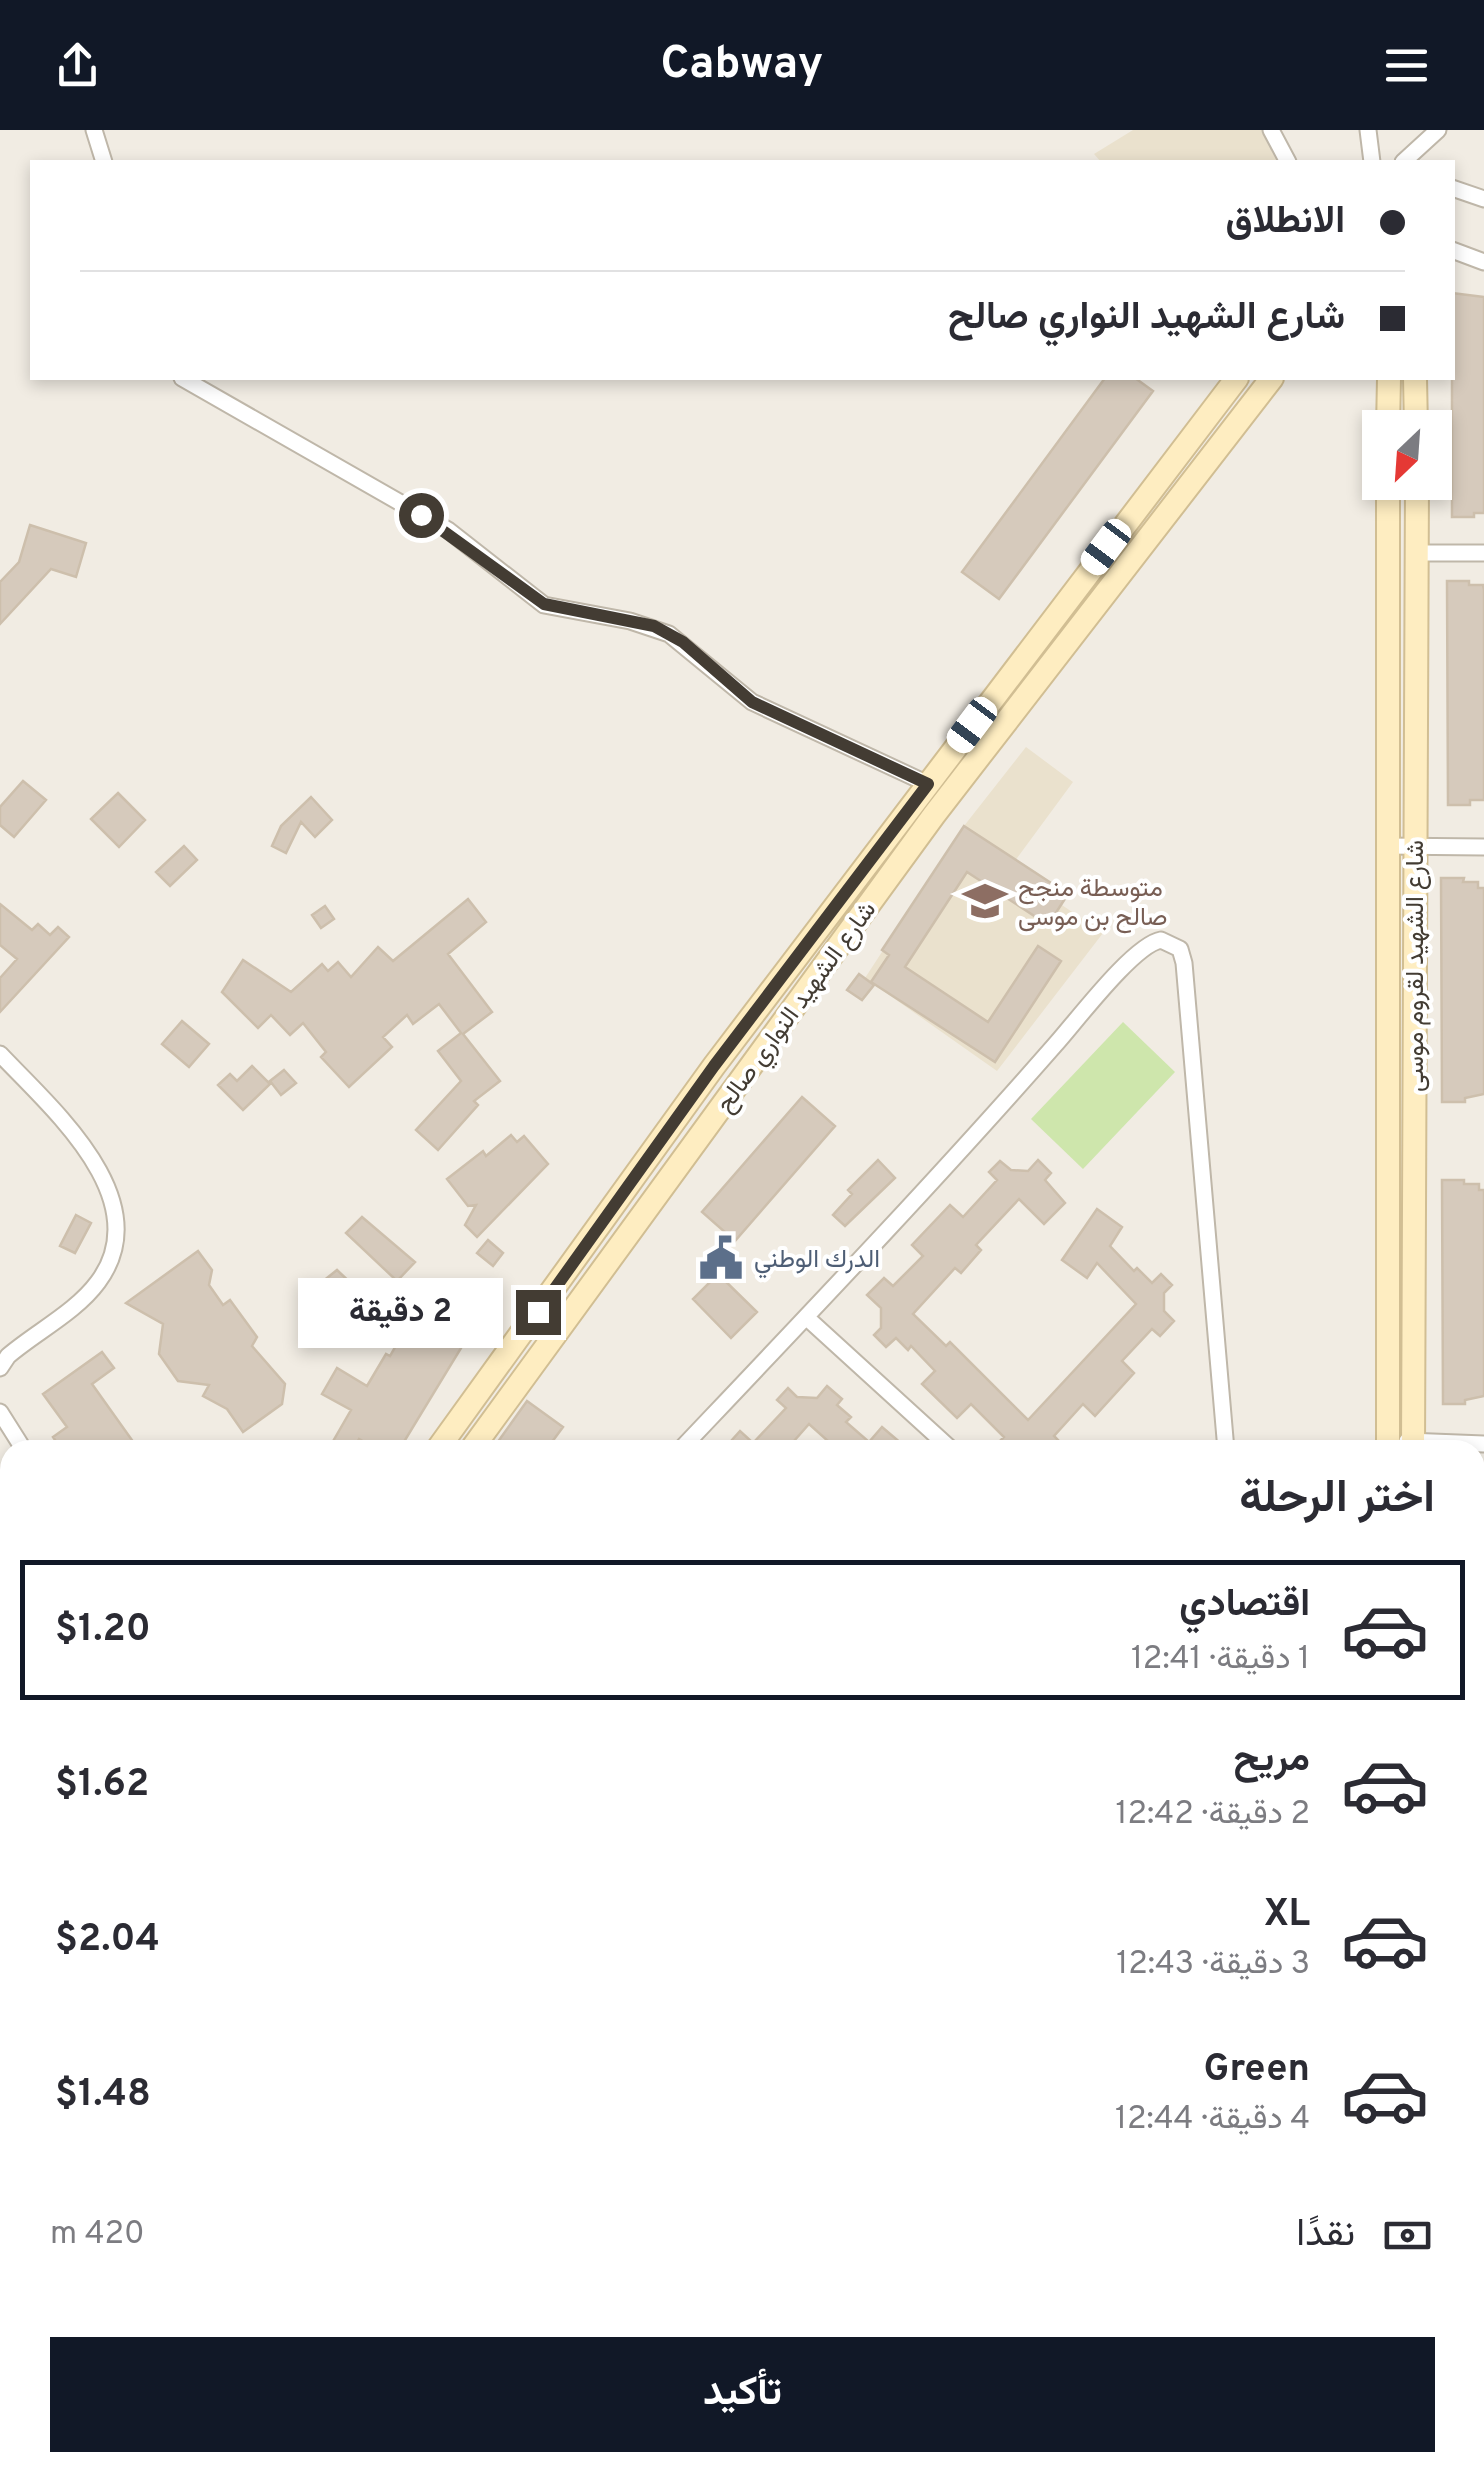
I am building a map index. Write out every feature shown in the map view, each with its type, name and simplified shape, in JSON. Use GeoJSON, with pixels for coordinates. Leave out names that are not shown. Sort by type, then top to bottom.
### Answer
{"type":"FeatureCollection","features":[{"type":"Feature","properties":{"kind":"street"},"geometry":{"type":"LineString","coordinates":[[94,130],[103,160]]}},
{"type":"Feature","properties":{"kind":"street"},"geometry":{"type":"LineString","coordinates":[[1271,130],[1287,160]]}},
{"type":"Feature","properties":{"kind":"street"},"geometry":{"type":"LineString","coordinates":[[1368,130],[1372,160]]}},
{"type":"Feature","properties":{"kind":"street"},"geometry":{"type":"LineString","coordinates":[[1405,160],[1438,130]]}},
{"type":"Feature","properties":{"kind":"street"},"geometry":{"type":"LineString","coordinates":[[1455,189],[1484,199]]}},
{"type":"Feature","properties":{"kind":"street"},"geometry":{"type":"LineString","coordinates":[[1455,251],[1484,262]]}},
{"type":"Feature","properties":{"kind":"street"},"geometry":{"type":"LineString","coordinates":[[186,380],[448,530],[544,604],[654,626],[683,642],[752,702],[928,784]]}},
{"type":"Feature","properties":{"kind":"street","name":"شارع الشهيد النواري صالح"},"geometry":{"type":"LineString","coordinates":[[445,1440],[714,1066],[1235,380]]}},
{"type":"Feature","properties":{"kind":"street","name":"شارع الشهيد النواري صالح"},"geometry":{"type":"LineString","coordinates":[[479,1440],[934,816],[1270,380]]}},
{"type":"Feature","properties":{"kind":"street"},"geometry":{"type":"LineString","coordinates":[[1388,410],[1389,380]]}},
{"type":"Feature","properties":{"kind":"street"},"geometry":{"type":"LineString","coordinates":[[1415,380],[1416,410]]}},
{"type":"Feature","properties":{"kind":"street","name":"شارع الشهيد لقروم موسى"},"geometry":{"type":"LineString","coordinates":[[1388,500],[1384,846],[1388,1440]]}},
{"type":"Feature","properties":{"kind":"street","name":"شارع الشهيد لقروم موسى"},"geometry":{"type":"LineString","coordinates":[[1413,1440],[1417,500]]}},
{"type":"Feature","properties":{"kind":"street"},"geometry":{"type":"LineString","coordinates":[[1418,553],[1484,554]]}},
{"type":"Feature","properties":{"kind":"street"},"geometry":{"type":"LineString","coordinates":[[1384,846],[1484,847]]}},
{"type":"Feature","properties":{"kind":"street"},"geometry":{"type":"LineString","coordinates":[[689,1440],[1136,957],[1154,941],[1167,940],[1180,949],[1184,962],[1225,1440]]}},
{"type":"Feature","properties":{"kind":"street"},"geometry":{"type":"LineString","coordinates":[[0,1054],[67,1124],[100,1175],[116,1218],[109,1258],[95,1286],[19,1346],[0,1368]]}},
{"type":"Feature","properties":{"kind":"street"},"geometry":{"type":"LineString","coordinates":[[806,1317],[941,1440]]}},
{"type":"Feature","properties":{"kind":"street"},"geometry":{"type":"LineString","coordinates":[[0,1412],[18,1440]]}},
{"type":"Feature","properties":{"kind":"shaded area"},"geometry":{"type":"Polygon","coordinates":[[[1133,130],[1266,130],[1284,160],[1099,160],[1094,154],[1133,130]]]}},
{"type":"Feature","properties":{"kind":"shaded area","name":"متوسطة منجح صالح بن موسى"},"geometry":{"type":"Polygon","coordinates":[[[1026,747],[1073,782],[1009,869],[1103,933],[997,1071],[865,978],[964,826],[1026,747]]]}},
{"type":"Feature","properties":{"kind":"green space"},"geometry":{"type":"Polygon","coordinates":[[[1123,1022],[1175,1072],[1083,1169],[1031,1119],[1123,1022]]]}},
{"type":"Feature","properties":{"kind":"building"},"geometry":{"type":"Polygon","coordinates":[[[1455,293],[1484,297],[1484,513],[1474,513],[1474,517],[1452,517],[1455,293]]]}},
{"type":"Feature","properties":{"kind":"building"},"geometry":{"type":"Polygon","coordinates":[[[1104,380],[1138,380],[1153,391],[999,599],[962,572],[1104,380]]]}},
{"type":"Feature","properties":{"kind":"building"},"geometry":{"type":"Polygon","coordinates":[[[30,525],[86,543],[76,577],[51,569],[0,624],[0,582],[19,562],[30,525]]]}},
{"type":"Feature","properties":{"kind":"building"},"geometry":{"type":"Polygon","coordinates":[[[1447,581],[1469,581],[1469,585],[1483,585],[1484,590],[1484,800],[1470,800],[1470,805],[1448,805],[1447,581]]]}},
{"type":"Feature","properties":{"kind":"building"},"geometry":{"type":"Polygon","coordinates":[[[23,781],[46,800],[14,837],[0,825],[0,807],[23,781]]]}},
{"type":"Feature","properties":{"kind":"building"},"geometry":{"type":"Polygon","coordinates":[[[118,793],[145,820],[119,847],[91,819],[118,793]]]}},
{"type":"Feature","properties":{"kind":"building"},"geometry":{"type":"Polygon","coordinates":[[[311,797],[332,820],[315,837],[301,822],[286,853],[272,846],[281,826],[311,797]]]}},
{"type":"Feature","properties":{"kind":"building"},"geometry":{"type":"Polygon","coordinates":[[[964,826],[1068,894],[1048,925],[967,872],[905,967],[988,1022],[1038,946],[1061,961],[995,1062],[871,982],[889,955],[882,950],[964,826]]]}},
{"type":"Feature","properties":{"kind":"building"},"geometry":{"type":"Polygon","coordinates":[[[184,846],[197,860],[170,886],[156,872],[184,846]]]}},
{"type":"Feature","properties":{"kind":"building"},"geometry":{"type":"Polygon","coordinates":[[[1441,878],[1464,878],[1463,882],[1478,882],[1478,888],[1484,888],[1484,1094],[1465,1098],[1465,1102],[1442,1102],[1441,878]]]}},
{"type":"Feature","properties":{"kind":"building"},"geometry":{"type":"Polygon","coordinates":[[[468,899],[486,922],[448,954],[492,1012],[463,1034],[500,1081],[474,1101],[478,1105],[438,1150],[416,1130],[461,1081],[438,1051],[461,1033],[439,1004],[413,1024],[407,1015],[383,1037],[392,1047],[349,1087],[321,1057],[326,1052],[303,1023],[290,1035],[271,1015],[258,1028],[222,992],[243,960],[291,992],[322,964],[328,971],[338,962],[351,977],[378,947],[393,961],[468,899]]]}},
{"type":"Feature","properties":{"kind":"building"},"geometry":{"type":"Polygon","coordinates":[[[0,904],[32,930],[38,924],[50,935],[58,927],[69,937],[0,1012],[0,978],[17,959],[0,945],[0,904]]]}},
{"type":"Feature","properties":{"kind":"building"},"geometry":{"type":"Polygon","coordinates":[[[325,906],[334,919],[321,928],[312,915],[325,906]]]}},
{"type":"Feature","properties":{"kind":"building"},"geometry":{"type":"Polygon","coordinates":[[[859,974],[874,985],[862,1000],[847,990],[859,974]]]}},
{"type":"Feature","properties":{"kind":"building"},"geometry":{"type":"Polygon","coordinates":[[[182,1021],[209,1044],[189,1067],[162,1044],[182,1021]]]}},
{"type":"Feature","properties":{"kind":"building"},"geometry":{"type":"Polygon","coordinates":[[[252,1066],[270,1084],[243,1110],[218,1085],[230,1074],[237,1081],[252,1066]]]}},
{"type":"Feature","properties":{"kind":"building"},"geometry":{"type":"Polygon","coordinates":[[[284,1070],[296,1083],[281,1095],[270,1081],[284,1070]]]}},
{"type":"Feature","properties":{"kind":"building"},"geometry":{"type":"Polygon","coordinates":[[[802,1097],[835,1126],[735,1241],[702,1212],[802,1097]]]}},
{"type":"Feature","properties":{"kind":"building"},"geometry":{"type":"Polygon","coordinates":[[[511,1135],[517,1142],[524,1136],[548,1164],[477,1237],[465,1225],[476,1205],[468,1206],[447,1179],[483,1151],[486,1156],[511,1135]]]}},
{"type":"Feature","properties":{"kind":"building"},"geometry":{"type":"Polygon","coordinates":[[[878,1160],[895,1178],[845,1226],[833,1215],[852,1194],[848,1190],[878,1160]]]}},
{"type":"Feature","properties":{"kind":"building"},"geometry":{"type":"Polygon","coordinates":[[[1038,1160],[1051,1173],[1045,1180],[1065,1203],[1044,1224],[1019,1199],[976,1245],[981,1250],[961,1273],[955,1268],[913,1314],[946,1346],[950,1342],[1028,1420],[1136,1304],[1097,1263],[1087,1278],[1062,1260],[1097,1209],[1122,1227],[1110,1246],[1134,1271],[1137,1268],[1152,1283],[1161,1274],[1172,1285],[1164,1293],[1164,1311],[1174,1321],[1160,1336],[1152,1329],[1122,1361],[1134,1373],[1095,1416],[1083,1404],[1054,1436],[1058,1440],[1001,1440],[1004,1437],[971,1404],[957,1418],[922,1384],[935,1371],[911,1346],[908,1350],[896,1338],[886,1347],[874,1335],[881,1328],[881,1308],[867,1295],[884,1278],[893,1286],[923,1256],[912,1245],[950,1205],[963,1217],[997,1180],[989,1172],[1000,1161],[1011,1170],[1028,1171],[1038,1160]]]}},
{"type":"Feature","properties":{"kind":"building"},"geometry":{"type":"Polygon","coordinates":[[[1442,1180],[1464,1180],[1464,1184],[1479,1184],[1479,1190],[1484,1190],[1484,1396],[1465,1400],[1465,1404],[1443,1404],[1442,1180]]]}},
{"type":"Feature","properties":{"kind":"building"},"geometry":{"type":"Polygon","coordinates":[[[76,1215],[91,1223],[75,1253],[60,1246],[76,1215]]]}},
{"type":"Feature","properties":{"kind":"building"},"geometry":{"type":"Polygon","coordinates":[[[362,1217],[415,1262],[397,1281],[346,1233],[362,1217]]]}},
{"type":"Feature","properties":{"kind":"building"},"geometry":{"type":"Polygon","coordinates":[[[488,1240],[503,1253],[493,1266],[477,1253],[488,1240]]]}},
{"type":"Feature","properties":{"kind":"building"},"geometry":{"type":"Polygon","coordinates":[[[198,1251],[212,1270],[209,1285],[223,1305],[230,1300],[257,1337],[252,1346],[285,1384],[282,1404],[243,1432],[227,1409],[203,1396],[209,1385],[178,1381],[159,1354],[163,1324],[126,1303],[198,1251]]]}},
{"type":"Feature","properties":{"kind":"building"},"geometry":{"type":"Polygon","coordinates":[[[337,1270],[355,1287],[359,1284],[372,1300],[347,1320],[337,1307],[321,1320],[303,1297],[337,1270]]]}},
{"type":"Feature","properties":{"kind":"building"},"geometry":{"type":"Polygon","coordinates":[[[718,1274],[757,1312],[731,1338],[693,1299],[718,1274]]]}},
{"type":"Feature","properties":{"kind":"building"},"geometry":{"type":"Polygon","coordinates":[[[432,1282],[483,1312],[405,1440],[334,1440],[351,1410],[322,1394],[337,1368],[367,1386],[386,1354],[390,1356],[432,1282]]]}},
{"type":"Feature","properties":{"kind":"building"},"geometry":{"type":"Polygon","coordinates":[[[102,1352],[114,1368],[92,1384],[132,1440],[55,1440],[53,1437],[67,1427],[43,1394],[102,1352]]]}},
{"type":"Feature","properties":{"kind":"building"},"geometry":{"type":"Polygon","coordinates":[[[827,1386],[842,1399],[837,1405],[851,1417],[846,1422],[867,1440],[827,1440],[809,1424],[795,1440],[756,1440],[786,1408],[777,1400],[788,1388],[797,1397],[817,1398],[827,1386]]]}},
{"type":"Feature","properties":{"kind":"building"},"geometry":{"type":"Polygon","coordinates":[[[527,1401],[563,1427],[553,1440],[499,1440],[527,1401]]]}},
{"type":"Feature","properties":{"kind":"building"},"geometry":{"type":"Polygon","coordinates":[[[882,1427],[897,1440],[871,1440],[882,1427]]]}},
{"type":"Feature","properties":{"kind":"building"},"geometry":{"type":"Polygon","coordinates":[[[740,1431],[750,1440],[732,1440],[740,1431]]]}},
{"type":"Feature","properties":{"kind":"place","name":"متوسطة منجح صالح بن موسى"},"geometry":{"type":"Point","coordinates":[985,901]}},
{"type":"Feature","properties":{"kind":"place","name":"الدرك الوطني"},"geometry":{"type":"Point","coordinates":[721,1258]}},
{"type":"Feature","properties":{"kind":"route"},"geometry":{"type":"LineString","coordinates":[[421,515],[448,530],[544,604],[558,610],[654,626],[683,642],[752,702],[928,784],[714,1066],[538,1312]]}}]}
